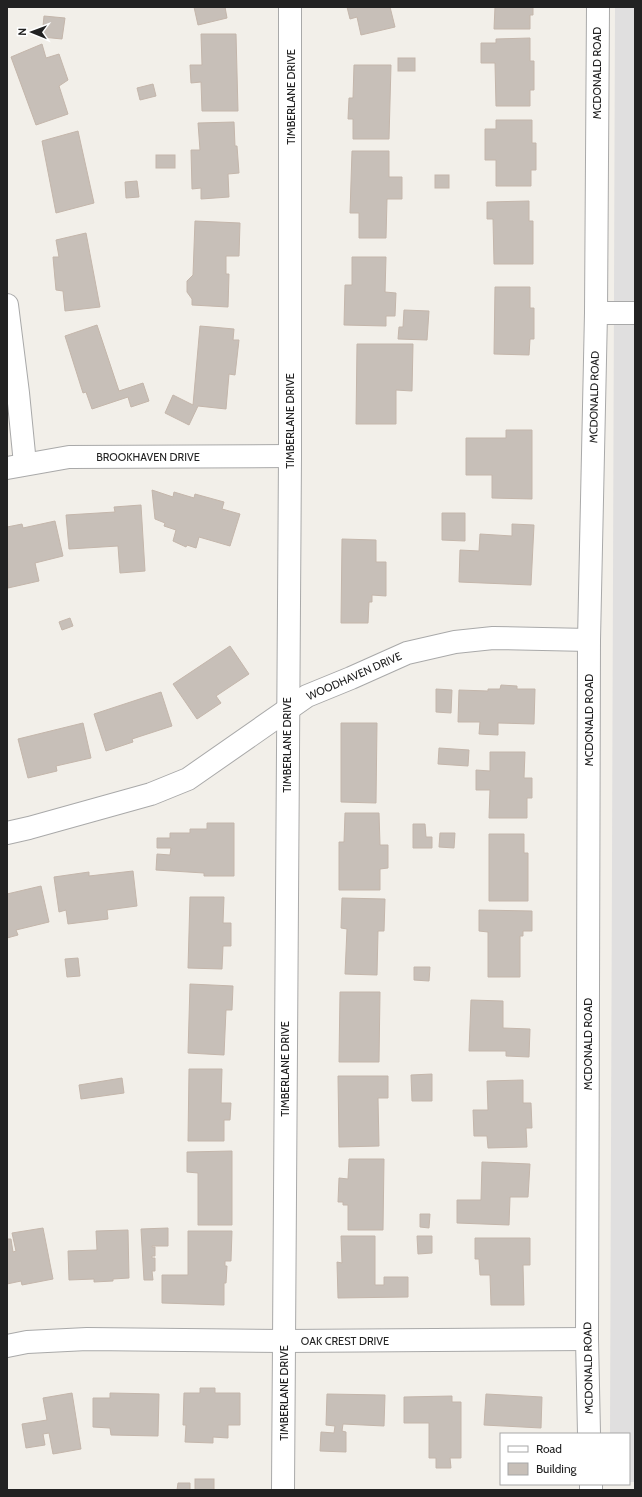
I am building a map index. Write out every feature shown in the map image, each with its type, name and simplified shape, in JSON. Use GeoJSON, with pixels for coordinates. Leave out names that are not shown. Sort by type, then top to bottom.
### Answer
{"type":"FeatureCollection","features":[{"type":"Feature","properties":{"kind":"street","name":"TIMBERLANE DRIVE"},"geometry":{"type":"LineString","coordinates":[[283,1487],[287,711],[290,456],[290,7]]}},
{"type":"Feature","properties":{"kind":"street","name":"MCDONALD ROAD"},"geometry":{"type":"LineString","coordinates":[[589,1433],[587,1339],[589,640],[596,313],[598,7]]}},
{"type":"Feature","properties":{"kind":"street"},"geometry":{"type":"LineString","coordinates":[[7,305],[18,393],[16,466]]}},
{"type":"Feature","properties":{"kind":"street"},"geometry":{"type":"LineString","coordinates":[[596,313],[635,313]]}},
{"type":"Feature","properties":{"kind":"street","name":"BROOKHAVEN DRIVE"},"geometry":{"type":"LineString","coordinates":[[16,466],[69,457],[290,456]]}},
{"type":"Feature","properties":{"kind":"street","name":"WOODHAVEN DRIVE"},"geometry":{"type":"LineString","coordinates":[[7,833],[152,794],[188,778],[307,696],[407,653],[455,642],[493,638],[589,640]]}},
{"type":"Feature","properties":{"kind":"street","name":"OAK CREST DRIVE"},"geometry":{"type":"LineString","coordinates":[[7,1346],[27,1342],[87,1339],[284,1341],[587,1339]]}},
{"type":"Feature","properties":{"kind":"shaded area"},"geometry":{"type":"Polygon","coordinates":[[[615,7],[635,7],[635,1482],[630,1482],[630,1433],[610,1433],[615,7]]]}},
{"type":"Feature","properties":{"kind":"building"},"geometry":{"type":"Polygon","coordinates":[[[194,7],[225,7],[227,18],[198,25],[194,7]]]}},
{"type":"Feature","properties":{"kind":"building"},"geometry":{"type":"Polygon","coordinates":[[[347,7],[390,7],[395,27],[361,35],[357,17],[350,19],[347,7]]]}},
{"type":"Feature","properties":{"kind":"building"},"geometry":{"type":"Polygon","coordinates":[[[495,7],[533,7],[533,15],[530,15],[530,29],[494,29],[495,7]]]}},
{"type":"Feature","properties":{"kind":"building"},"geometry":{"type":"Polygon","coordinates":[[[44,16],[65,18],[62,39],[42,37],[44,16]]]}},
{"type":"Feature","properties":{"kind":"building"},"geometry":{"type":"Polygon","coordinates":[[[201,34],[236,34],[238,111],[202,111],[201,82],[191,83],[190,65],[202,65],[201,34]]]}},
{"type":"Feature","properties":{"kind":"building"},"geometry":{"type":"Polygon","coordinates":[[[530,38],[530,61],[534,61],[534,90],[530,90],[530,106],[496,106],[495,63],[481,63],[481,43],[496,43],[496,39],[530,38]]]}},
{"type":"Feature","properties":{"kind":"building"},"geometry":{"type":"Polygon","coordinates":[[[42,44],[46,58],[59,54],[68,80],[59,86],[68,114],[36,125],[11,57],[42,44]]]}},
{"type":"Feature","properties":{"kind":"building"},"geometry":{"type":"Polygon","coordinates":[[[398,58],[415,58],[415,71],[398,71],[398,58]]]}},
{"type":"Feature","properties":{"kind":"building"},"geometry":{"type":"Polygon","coordinates":[[[354,65],[391,65],[389,139],[353,139],[353,119],[348,119],[349,98],[353,98],[354,65]]]}},
{"type":"Feature","properties":{"kind":"building"},"geometry":{"type":"Polygon","coordinates":[[[153,84],[156,96],[140,100],[137,88],[153,84]]]}},
{"type":"Feature","properties":{"kind":"building"},"geometry":{"type":"Polygon","coordinates":[[[496,120],[532,120],[532,143],[536,143],[536,170],[531,170],[531,186],[496,186],[496,160],[485,160],[485,129],[496,129],[496,120]]]}},
{"type":"Feature","properties":{"kind":"building"},"geometry":{"type":"Polygon","coordinates":[[[234,122],[235,146],[237,146],[239,173],[228,174],[229,197],[201,199],[201,188],[192,189],[191,150],[200,150],[198,123],[234,122]]]}},
{"type":"Feature","properties":{"kind":"building"},"geometry":{"type":"Polygon","coordinates":[[[78,131],[94,203],[56,213],[42,141],[78,131]]]}},
{"type":"Feature","properties":{"kind":"building"},"geometry":{"type":"Polygon","coordinates":[[[352,151],[389,151],[389,177],[402,177],[402,199],[387,199],[386,238],[359,238],[359,213],[350,213],[352,151]]]}},
{"type":"Feature","properties":{"kind":"building"},"geometry":{"type":"Polygon","coordinates":[[[156,155],[175,155],[175,168],[156,168],[156,155]]]}},
{"type":"Feature","properties":{"kind":"building"},"geometry":{"type":"Polygon","coordinates":[[[435,175],[449,175],[449,188],[435,188],[435,175]]]}},
{"type":"Feature","properties":{"kind":"building"},"geometry":{"type":"Polygon","coordinates":[[[137,181],[139,197],[126,198],[125,182],[137,181]]]}},
{"type":"Feature","properties":{"kind":"building"},"geometry":{"type":"Polygon","coordinates":[[[529,201],[529,221],[533,221],[533,264],[494,264],[493,219],[487,219],[487,202],[529,201]]]}},
{"type":"Feature","properties":{"kind":"building"},"geometry":{"type":"Polygon","coordinates":[[[195,221],[240,223],[239,256],[226,256],[226,274],[229,274],[228,307],[192,305],[192,299],[187,292],[187,281],[193,275],[195,221]]]}},
{"type":"Feature","properties":{"kind":"building"},"geometry":{"type":"Polygon","coordinates":[[[86,233],[100,307],[65,311],[63,291],[56,290],[53,257],[59,257],[56,240],[86,233]]]}},
{"type":"Feature","properties":{"kind":"building"},"geometry":{"type":"Polygon","coordinates":[[[352,257],[386,257],[385,292],[396,293],[395,316],[386,316],[386,326],[344,325],[345,285],[352,285],[352,257]]]}},
{"type":"Feature","properties":{"kind":"building"},"geometry":{"type":"Polygon","coordinates":[[[495,287],[530,287],[530,308],[534,308],[534,339],[530,339],[529,355],[494,354],[495,287]]]}},
{"type":"Feature","properties":{"kind":"building"},"geometry":{"type":"Polygon","coordinates":[[[404,310],[429,311],[427,340],[398,339],[399,327],[403,327],[404,310]]]}},
{"type":"Feature","properties":{"kind":"building"},"geometry":{"type":"Polygon","coordinates":[[[97,325],[119,391],[143,383],[149,401],[131,407],[128,397],[92,409],[86,392],[83,393],[65,336],[97,325]]]}},
{"type":"Feature","properties":{"kind":"building"},"geometry":{"type":"Polygon","coordinates":[[[200,326],[234,329],[233,340],[239,340],[235,375],[229,374],[226,409],[198,406],[189,425],[165,413],[173,395],[193,405],[200,326]]]}},
{"type":"Feature","properties":{"kind":"building"},"geometry":{"type":"Polygon","coordinates":[[[357,344],[413,344],[412,391],[396,390],[396,424],[356,424],[357,344]]]}},
{"type":"Feature","properties":{"kind":"building"},"geometry":{"type":"Polygon","coordinates":[[[506,430],[532,430],[532,499],[492,498],[492,475],[466,475],[466,438],[506,438],[506,430]]]}},
{"type":"Feature","properties":{"kind":"building"},"geometry":{"type":"Polygon","coordinates":[[[152,490],[173,497],[174,492],[194,498],[195,494],[224,502],[222,509],[240,514],[230,546],[199,537],[196,548],[187,545],[186,547],[173,541],[176,530],[164,526],[165,523],[155,519],[152,490]]]}},
{"type":"Feature","properties":{"kind":"building"},"geometry":{"type":"Polygon","coordinates":[[[141,505],[145,571],[120,573],[118,546],[69,549],[66,515],[115,512],[114,507],[141,505]]]}},
{"type":"Feature","properties":{"kind":"building"},"geometry":{"type":"Polygon","coordinates":[[[442,513],[465,513],[465,541],[442,540],[442,513]]]}},
{"type":"Feature","properties":{"kind":"building"},"geometry":{"type":"Polygon","coordinates":[[[55,521],[63,556],[35,563],[39,581],[8,588],[7,527],[22,524],[23,528],[55,521]]]}},
{"type":"Feature","properties":{"kind":"building"},"geometry":{"type":"Polygon","coordinates":[[[512,524],[534,525],[531,585],[459,582],[460,550],[479,551],[480,534],[512,536],[512,524]]]}},
{"type":"Feature","properties":{"kind":"building"},"geometry":{"type":"Polygon","coordinates":[[[342,539],[376,540],[376,562],[386,562],[386,596],[372,595],[372,602],[369,602],[368,623],[341,623],[342,539]]]}},
{"type":"Feature","properties":{"kind":"building"},"geometry":{"type":"Polygon","coordinates":[[[70,618],[73,626],[62,630],[59,622],[70,618]]]}},
{"type":"Feature","properties":{"kind":"building"},"geometry":{"type":"Polygon","coordinates":[[[230,646],[249,674],[216,696],[221,703],[197,719],[173,684],[230,646]]]}},
{"type":"Feature","properties":{"kind":"building"},"geometry":{"type":"Polygon","coordinates":[[[501,685],[517,686],[517,689],[535,689],[534,724],[498,723],[498,735],[479,734],[480,722],[458,722],[459,690],[488,691],[488,689],[500,689],[501,685]]]}},
{"type":"Feature","properties":{"kind":"building"},"geometry":{"type":"Polygon","coordinates":[[[436,689],[452,690],[451,713],[436,712],[436,689]]]}},
{"type":"Feature","properties":{"kind":"building"},"geometry":{"type":"Polygon","coordinates":[[[161,692],[172,726],[132,739],[133,742],[106,751],[94,714],[161,692]]]}},
{"type":"Feature","properties":{"kind":"building"},"geometry":{"type":"Polygon","coordinates":[[[83,723],[91,758],[56,766],[57,771],[28,778],[18,739],[83,723]]]}},
{"type":"Feature","properties":{"kind":"building"},"geometry":{"type":"Polygon","coordinates":[[[341,723],[377,723],[376,803],[341,802],[341,723]]]}},
{"type":"Feature","properties":{"kind":"building"},"geometry":{"type":"Polygon","coordinates":[[[439,748],[469,750],[468,766],[438,764],[439,748]]]}},
{"type":"Feature","properties":{"kind":"building"},"geometry":{"type":"Polygon","coordinates":[[[490,752],[525,752],[524,778],[532,778],[532,798],[527,798],[527,818],[489,818],[490,790],[476,790],[476,770],[490,771],[490,752]]]}},
{"type":"Feature","properties":{"kind":"building"},"geometry":{"type":"Polygon","coordinates":[[[345,813],[379,813],[380,845],[388,845],[388,868],[380,869],[380,890],[339,890],[339,842],[344,842],[345,813]]]}},
{"type":"Feature","properties":{"kind":"building"},"geometry":{"type":"Polygon","coordinates":[[[207,823],[234,823],[234,876],[204,876],[204,873],[156,870],[157,854],[170,855],[171,848],[157,848],[157,838],[170,838],[170,833],[190,833],[190,829],[207,829],[207,823]]]}},
{"type":"Feature","properties":{"kind":"building"},"geometry":{"type":"Polygon","coordinates":[[[413,824],[425,824],[426,837],[432,837],[432,848],[413,848],[413,824]]]}},
{"type":"Feature","properties":{"kind":"building"},"geometry":{"type":"Polygon","coordinates":[[[440,833],[455,833],[454,848],[439,847],[440,833]]]}},
{"type":"Feature","properties":{"kind":"building"},"geometry":{"type":"Polygon","coordinates":[[[489,834],[524,834],[524,853],[528,853],[528,901],[489,901],[489,834]]]}},
{"type":"Feature","properties":{"kind":"building"},"geometry":{"type":"Polygon","coordinates":[[[133,871],[137,906],[107,910],[108,919],[68,924],[66,910],[59,912],[54,877],[89,872],[89,876],[133,871]]]}},
{"type":"Feature","properties":{"kind":"building"},"geometry":{"type":"Polygon","coordinates":[[[41,886],[49,922],[16,930],[18,935],[7,938],[7,894],[41,886]]]}},
{"type":"Feature","properties":{"kind":"building"},"geometry":{"type":"Polygon","coordinates":[[[190,897],[224,897],[223,923],[231,923],[231,946],[223,946],[222,969],[188,968],[190,897]]]}},
{"type":"Feature","properties":{"kind":"building"},"geometry":{"type":"Polygon","coordinates":[[[342,898],[385,899],[384,931],[378,931],[377,975],[345,974],[347,929],[341,928],[342,898]]]}},
{"type":"Feature","properties":{"kind":"building"},"geometry":{"type":"Polygon","coordinates":[[[479,910],[532,911],[532,931],[523,931],[523,936],[520,936],[520,977],[488,977],[488,932],[479,931],[479,910]]]}},
{"type":"Feature","properties":{"kind":"building"},"geometry":{"type":"Polygon","coordinates":[[[78,958],[80,976],[67,977],[65,959],[78,958]]]}},
{"type":"Feature","properties":{"kind":"building"},"geometry":{"type":"Polygon","coordinates":[[[414,967],[430,967],[429,981],[414,980],[414,967]]]}},
{"type":"Feature","properties":{"kind":"building"},"geometry":{"type":"Polygon","coordinates":[[[190,984],[233,986],[232,1010],[226,1010],[224,1055],[188,1053],[190,984]]]}},
{"type":"Feature","properties":{"kind":"building"},"geometry":{"type":"Polygon","coordinates":[[[340,992],[380,992],[379,1062],[339,1062],[340,992]]]}},
{"type":"Feature","properties":{"kind":"building"},"geometry":{"type":"Polygon","coordinates":[[[471,1000],[503,1001],[503,1028],[530,1029],[529,1057],[506,1056],[506,1051],[469,1051],[471,1000]]]}},
{"type":"Feature","properties":{"kind":"building"},"geometry":{"type":"Polygon","coordinates":[[[189,1069],[222,1069],[221,1103],[231,1103],[230,1120],[224,1120],[224,1141],[188,1141],[189,1069]]]}},
{"type":"Feature","properties":{"kind":"building"},"geometry":{"type":"Polygon","coordinates":[[[432,1074],[432,1101],[412,1101],[411,1075],[432,1074]]]}},
{"type":"Feature","properties":{"kind":"building"},"geometry":{"type":"Polygon","coordinates":[[[338,1076],[388,1076],[388,1098],[378,1098],[379,1146],[339,1147],[338,1076]]]}},
{"type":"Feature","properties":{"kind":"building"},"geometry":{"type":"Polygon","coordinates":[[[122,1078],[124,1093],[81,1099],[79,1085],[122,1078]]]}},
{"type":"Feature","properties":{"kind":"building"},"geometry":{"type":"Polygon","coordinates":[[[523,1080],[523,1103],[531,1103],[532,1128],[526,1128],[527,1147],[488,1148],[487,1136],[474,1136],[473,1110],[488,1110],[487,1081],[523,1080]]]}},
{"type":"Feature","properties":{"kind":"building"},"geometry":{"type":"Polygon","coordinates":[[[232,1151],[232,1225],[198,1225],[198,1173],[187,1172],[187,1152],[232,1151]]]}},
{"type":"Feature","properties":{"kind":"building"},"geometry":{"type":"Polygon","coordinates":[[[349,1159],[384,1159],[383,1230],[348,1230],[348,1205],[343,1205],[343,1202],[338,1202],[339,1178],[348,1179],[349,1159]]]}},
{"type":"Feature","properties":{"kind":"building"},"geometry":{"type":"Polygon","coordinates":[[[482,1162],[530,1164],[528,1197],[510,1197],[509,1225],[457,1223],[457,1200],[481,1200],[482,1162]]]}},
{"type":"Feature","properties":{"kind":"building"},"geometry":{"type":"Polygon","coordinates":[[[420,1214],[430,1214],[429,1228],[420,1227],[420,1214]]]}},
{"type":"Feature","properties":{"kind":"building"},"geometry":{"type":"Polygon","coordinates":[[[43,1228],[53,1279],[22,1285],[21,1281],[7,1284],[7,1239],[11,1239],[13,1252],[16,1251],[12,1233],[43,1228]]]}},
{"type":"Feature","properties":{"kind":"building"},"geometry":{"type":"Polygon","coordinates":[[[168,1228],[168,1246],[152,1246],[155,1247],[155,1256],[152,1256],[152,1258],[155,1258],[155,1271],[152,1271],[153,1280],[144,1280],[141,1229],[168,1228]]]}},
{"type":"Feature","properties":{"kind":"building"},"geometry":{"type":"Polygon","coordinates":[[[128,1230],[129,1278],[94,1282],[94,1279],[69,1280],[68,1251],[97,1250],[96,1231],[128,1230]]]}},
{"type":"Feature","properties":{"kind":"building"},"geometry":{"type":"Polygon","coordinates":[[[188,1231],[232,1231],[231,1261],[225,1261],[225,1266],[227,1266],[226,1283],[224,1283],[224,1305],[162,1303],[162,1275],[188,1275],[188,1231]]]}},
{"type":"Feature","properties":{"kind":"building"},"geometry":{"type":"Polygon","coordinates":[[[341,1236],[375,1236],[375,1285],[384,1285],[384,1277],[408,1277],[408,1297],[338,1298],[337,1262],[342,1263],[341,1236]]]}},
{"type":"Feature","properties":{"kind":"building"},"geometry":{"type":"Polygon","coordinates":[[[417,1236],[432,1236],[432,1253],[418,1254],[417,1236]]]}},
{"type":"Feature","properties":{"kind":"building"},"geometry":{"type":"Polygon","coordinates":[[[475,1238],[530,1238],[530,1265],[523,1265],[524,1305],[491,1305],[490,1275],[480,1275],[479,1259],[475,1259],[475,1238]]]}},
{"type":"Feature","properties":{"kind":"building"},"geometry":{"type":"Polygon","coordinates":[[[200,1388],[215,1388],[215,1393],[240,1393],[240,1425],[228,1425],[228,1438],[213,1437],[213,1443],[185,1442],[186,1425],[183,1425],[184,1393],[200,1393],[200,1388]]]}},
{"type":"Feature","properties":{"kind":"building"},"geometry":{"type":"Polygon","coordinates":[[[72,1393],[81,1449],[53,1454],[49,1433],[43,1434],[45,1445],[26,1448],[22,1424],[47,1420],[43,1398],[72,1393]]]}},
{"type":"Feature","properties":{"kind":"building"},"geometry":{"type":"Polygon","coordinates":[[[110,1393],[159,1394],[158,1436],[111,1435],[110,1428],[93,1427],[93,1398],[110,1398],[110,1393]]]}},
{"type":"Feature","properties":{"kind":"building"},"geometry":{"type":"Polygon","coordinates":[[[327,1394],[385,1395],[384,1426],[343,1424],[342,1431],[346,1432],[346,1452],[320,1451],[321,1432],[334,1433],[335,1426],[326,1425],[327,1394]]]}},
{"type":"Feature","properties":{"kind":"building"},"geometry":{"type":"Polygon","coordinates":[[[486,1394],[542,1397],[541,1428],[484,1425],[486,1394]]]}},
{"type":"Feature","properties":{"kind":"building"},"geometry":{"type":"Polygon","coordinates":[[[452,1396],[452,1402],[461,1402],[461,1458],[450,1458],[451,1468],[436,1468],[436,1458],[429,1458],[429,1423],[404,1423],[404,1397],[452,1396]]]}},
{"type":"Feature","properties":{"kind":"building"},"geometry":{"type":"Polygon","coordinates":[[[195,1479],[214,1479],[214,1490],[195,1490],[195,1479]]]}},
{"type":"Feature","properties":{"kind":"building"},"geometry":{"type":"Polygon","coordinates":[[[178,1483],[190,1483],[190,1490],[177,1490],[178,1483]]]}}]}
